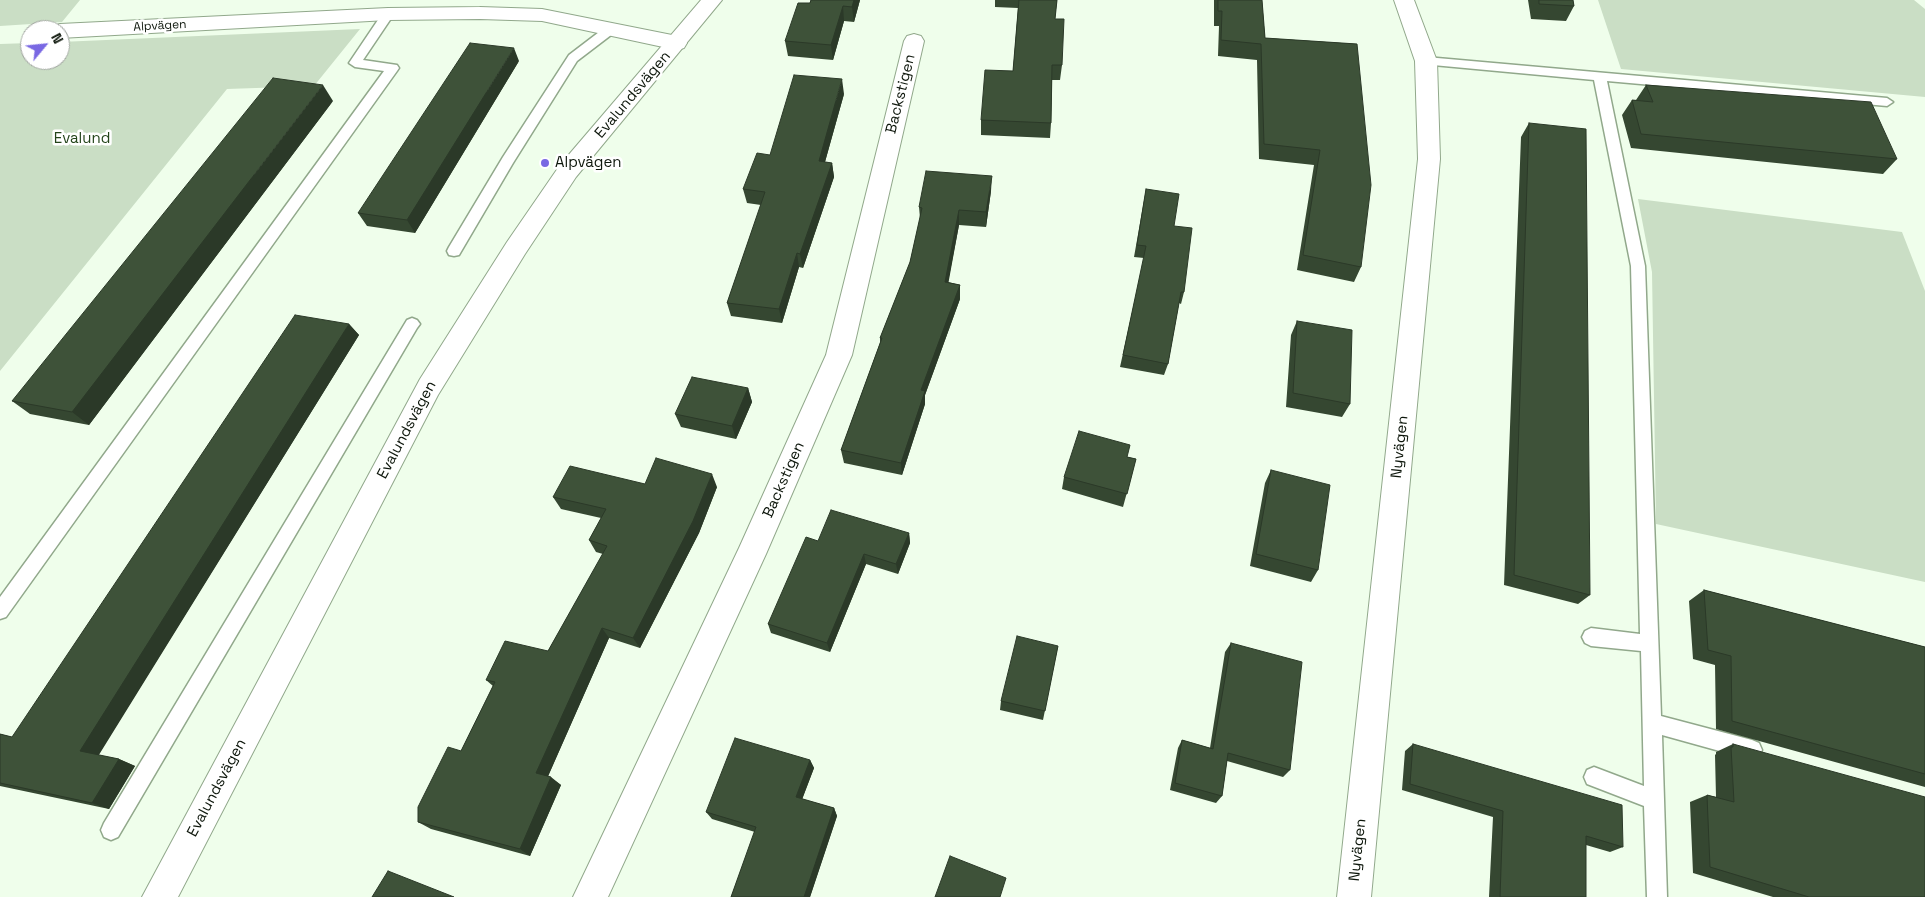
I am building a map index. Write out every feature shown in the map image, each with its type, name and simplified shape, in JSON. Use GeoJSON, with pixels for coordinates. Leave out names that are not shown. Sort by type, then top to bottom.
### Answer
{"type":"FeatureCollection","features":[{"type":"Feature","properties":{"kind":"street"},"geometry":{"type":"LineString","coordinates":[[254,22],[268,0]]}},
{"type":"Feature","properties":{"kind":"street","name":"Evalundsvägen"},"geometry":{"type":"LineString","coordinates":[[159,897],[429,387],[516,248],[568,171],[712,0]]}},
{"type":"Feature","properties":{"kind":"street","name":"Nyvägen"},"geometry":{"type":"LineString","coordinates":[[1354,897],[1429,159],[1426,61],[1404,0]]}},
{"type":"Feature","properties":{"kind":"street","name":"Alpvägen"},"geometry":{"type":"LineString","coordinates":[[70,31],[388,14],[542,15],[677,43]]}},
{"type":"Feature","properties":{"kind":"street","name":"Backstigen"},"geometry":{"type":"LineString","coordinates":[[590,897],[751,554],[838,355],[914,41]]}},
{"type":"Feature","properties":{"kind":"lane"},"geometry":{"type":"LineString","coordinates":[[0,611],[393,68],[355,63],[388,14]]}},
{"type":"Feature","properties":{"kind":"lane"},"geometry":{"type":"LineString","coordinates":[[454,252],[508,160],[573,58],[611,29]]}},
{"type":"Feature","properties":{"kind":"lane"},"geometry":{"type":"LineString","coordinates":[[1426,61],[1887,102]]}},
{"type":"Feature","properties":{"kind":"lane"},"geometry":{"type":"LineString","coordinates":[[1600,76],[1638,266],[1657,897]]}},
{"type":"Feature","properties":{"kind":"lane"},"geometry":{"type":"LineString","coordinates":[[111,830],[412,324]]}},
{"type":"Feature","properties":{"kind":"lane"},"geometry":{"type":"LineString","coordinates":[[1592,637],[1650,644]]}},
{"type":"Feature","properties":{"kind":"lane"},"geometry":{"type":"LineString","coordinates":[[1652,723],[1774,756]]}},
{"type":"Feature","properties":{"kind":"lane"},"geometry":{"type":"LineString","coordinates":[[1594,777],[1654,800]]}},
{"type":"Feature","properties":{"kind":"green space"},"geometry":{"type":"Polygon","coordinates":[[[0,0],[80,0],[64,20],[20,20],[20,25],[0,26],[0,0]]]}},
{"type":"Feature","properties":{"kind":"green space"},"geometry":{"type":"Polygon","coordinates":[[[1598,0],[1914,0],[1925,9],[1925,97],[1621,69],[1598,0]]]}},
{"type":"Feature","properties":{"kind":"green space","name":"Evalund"},"geometry":{"type":"Polygon","coordinates":[[[360,29],[314,86],[227,89],[0,371],[0,44],[20,43],[20,70],[70,70],[70,42],[360,29]]]}},
{"type":"Feature","properties":{"kind":"green space"},"geometry":{"type":"Polygon","coordinates":[[[1638,199],[1902,232],[1925,291],[1925,582],[1656,524],[1652,272],[1638,199]]]}},
{"type":"Feature","properties":{"kind":"building"},"geometry":{"type":"Polygon","coordinates":[[[811,0],[854,0],[852,7],[843,6],[831,45],[785,41],[798,3],[810,3],[811,0]]]}},
{"type":"Feature","properties":{"kind":"building"},"geometry":{"type":"Polygon","coordinates":[[[1019,0],[1057,0],[1055,19],[1064,19],[1062,65],[1052,65],[1051,123],[981,120],[985,70],[1013,71],[1019,0]]]}},
{"type":"Feature","properties":{"kind":"building"},"geometry":{"type":"Polygon","coordinates":[[[1218,0],[1262,0],[1265,38],[1357,44],[1371,185],[1361,267],[1303,255],[1320,150],[1264,144],[1261,44],[1221,40],[1222,11],[1218,11],[1218,0]]]}},
{"type":"Feature","properties":{"kind":"building"},"geometry":{"type":"Polygon","coordinates":[[[1539,0],[1573,0],[1574,6],[1539,4],[1539,0]]]}},
{"type":"Feature","properties":{"kind":"building"},"geometry":{"type":"Polygon","coordinates":[[[470,43],[514,48],[407,220],[358,213],[470,43]]]}},
{"type":"Feature","properties":{"kind":"building"},"geometry":{"type":"Polygon","coordinates":[[[794,75],[842,79],[819,161],[832,163],[800,254],[797,253],[779,309],[727,303],[765,192],[743,189],[757,153],[770,155],[794,75]]]}},
{"type":"Feature","properties":{"kind":"building"},"geometry":{"type":"Polygon","coordinates":[[[273,78],[323,85],[72,412],[12,401],[273,78]]]}},
{"type":"Feature","properties":{"kind":"building"},"geometry":{"type":"Polygon","coordinates":[[[1646,85],[1871,102],[1897,159],[1641,134],[1632,100],[1653,102],[1646,85]]]}},
{"type":"Feature","properties":{"kind":"building"},"geometry":{"type":"Polygon","coordinates":[[[1529,123],[1586,129],[1590,595],[1514,575],[1529,123]]]}},
{"type":"Feature","properties":{"kind":"building"},"geometry":{"type":"Polygon","coordinates":[[[926,171],[992,176],[986,212],[959,210],[945,282],[960,285],[921,390],[925,391],[901,463],[841,450],[882,338],[880,338],[910,262],[922,208],[919,207],[926,171]]]}},
{"type":"Feature","properties":{"kind":"building"},"geometry":{"type":"Polygon","coordinates":[[[1146,189],[1179,194],[1174,226],[1192,228],[1184,292],[1181,292],[1168,364],[1123,355],[1146,246],[1137,245],[1146,189]]]}},
{"type":"Feature","properties":{"kind":"building"},"geometry":{"type":"Polygon","coordinates":[[[295,315],[349,324],[80,751],[119,759],[92,803],[0,783],[0,734],[12,737],[295,315]]]}},
{"type":"Feature","properties":{"kind":"building"},"geometry":{"type":"Polygon","coordinates":[[[1297,321],[1352,330],[1350,404],[1293,393],[1297,321]]]}},
{"type":"Feature","properties":{"kind":"building"},"geometry":{"type":"Polygon","coordinates":[[[692,377],[748,388],[732,426],[675,414],[692,377]]]}},
{"type":"Feature","properties":{"kind":"building"},"geometry":{"type":"Polygon","coordinates":[[[1079,431],[1130,445],[1127,457],[1136,459],[1127,494],[1064,477],[1079,431]]]}},
{"type":"Feature","properties":{"kind":"building"},"geometry":{"type":"Polygon","coordinates":[[[656,458],[712,474],[693,521],[633,638],[602,628],[536,773],[551,777],[520,849],[418,822],[418,807],[448,747],[461,751],[495,682],[486,680],[505,641],[548,651],[607,546],[589,540],[606,509],[553,497],[570,466],[645,484],[656,458]]]}},
{"type":"Feature","properties":{"kind":"building"},"geometry":{"type":"Polygon","coordinates":[[[1271,470],[1330,485],[1318,570],[1256,554],[1271,470]]]}},
{"type":"Feature","properties":{"kind":"building"},"geometry":{"type":"Polygon","coordinates":[[[831,510],[909,533],[896,564],[864,554],[827,643],[768,624],[806,537],[818,541],[831,510]]]}},
{"type":"Feature","properties":{"kind":"building"},"geometry":{"type":"Polygon","coordinates":[[[1704,590],[1925,647],[1925,774],[1732,721],[1731,656],[1708,650],[1704,590]]]}},
{"type":"Feature","properties":{"kind":"building"},"geometry":{"type":"Polygon","coordinates":[[[1017,636],[1058,646],[1045,711],[1001,701],[1017,636]]]}},
{"type":"Feature","properties":{"kind":"building"},"geometry":{"type":"Polygon","coordinates":[[[1231,643],[1302,662],[1290,770],[1228,753],[1222,796],[1175,783],[1182,740],[1213,749],[1231,643]]]}},
{"type":"Feature","properties":{"kind":"building"},"geometry":{"type":"Polygon","coordinates":[[[735,738],[810,760],[796,797],[834,808],[804,897],[731,897],[756,827],[706,812],[735,738]]]}},
{"type":"Feature","properties":{"kind":"building"},"geometry":{"type":"Polygon","coordinates":[[[1413,744],[1622,805],[1623,847],[1586,836],[1586,897],[1500,897],[1503,811],[1410,784],[1413,744]]]}},
{"type":"Feature","properties":{"kind":"building"},"geometry":{"type":"Polygon","coordinates":[[[1733,744],[1925,797],[1925,897],[1809,897],[1710,867],[1707,795],[1734,802],[1731,747],[1733,747],[1733,744]]]}},
{"type":"Feature","properties":{"kind":"building"},"geometry":{"type":"Polygon","coordinates":[[[950,856],[1006,878],[1000,897],[935,897],[950,856]]]}},
{"type":"Feature","properties":{"kind":"building"},"geometry":{"type":"Polygon","coordinates":[[[388,871],[454,897],[372,897],[388,871]]]}},
{"type":"Feature","properties":{"kind":"place","name":"Alpvägen"},"geometry":{"type":"Point","coordinates":[545,163]}}]}
